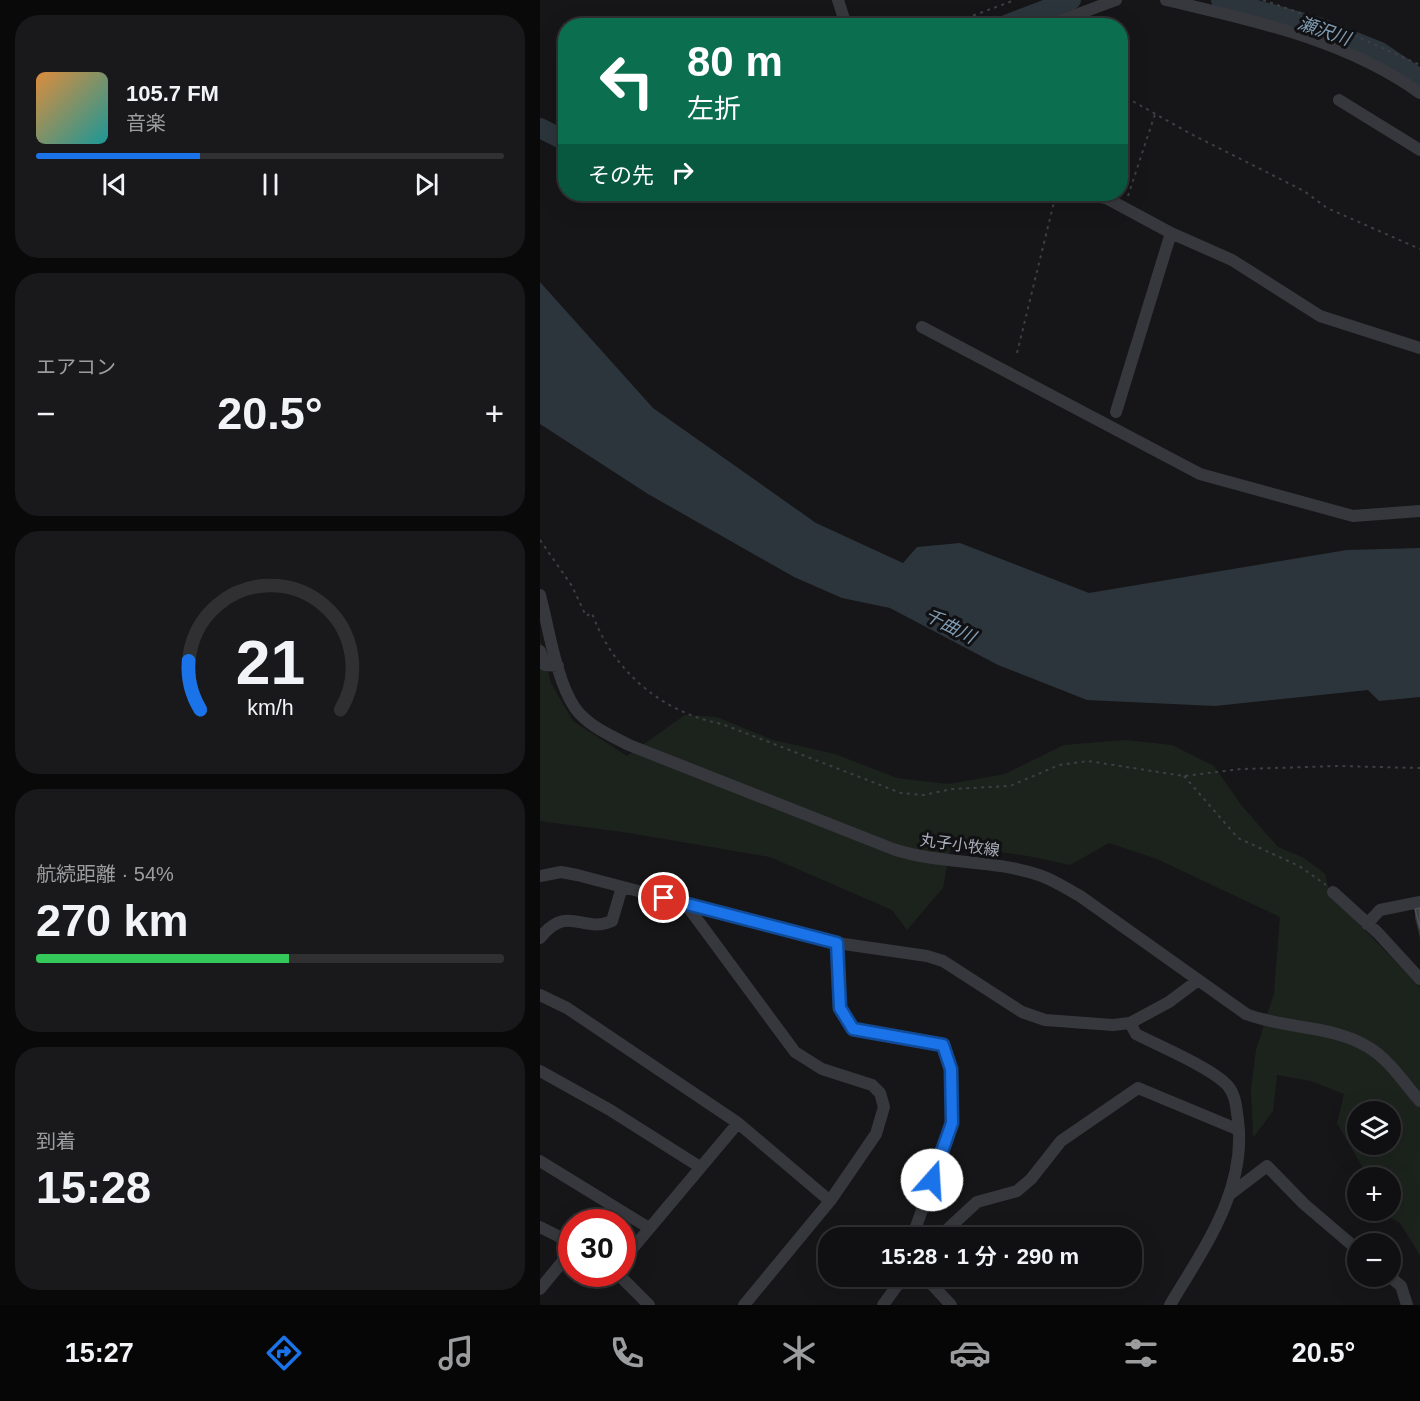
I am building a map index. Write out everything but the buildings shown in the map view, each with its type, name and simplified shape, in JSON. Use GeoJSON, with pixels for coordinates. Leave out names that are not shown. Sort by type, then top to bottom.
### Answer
{"type":"FeatureCollection","features":[{"type":"Feature","properties":{"kind":"street"},"geometry":{"type":"LineString","coordinates":[[838,0],[844,18]]}},
{"type":"Feature","properties":{"kind":"street"},"geometry":{"type":"LineString","coordinates":[[1068,18],[1116,0]]}},
{"type":"Feature","properties":{"kind":"street"},"geometry":{"type":"LineString","coordinates":[[1166,0],[1317,38],[1360,57],[1420,93]]}},
{"type":"Feature","properties":{"kind":"street"},"geometry":{"type":"LineString","coordinates":[[1339,100],[1420,150]]}},
{"type":"Feature","properties":{"kind":"street"},"geometry":{"type":"LineString","coordinates":[[1112,201],[1171,233],[1232,260],[1320,315],[1420,348]]}},
{"type":"Feature","properties":{"kind":"street"},"geometry":{"type":"LineString","coordinates":[[1116,412],[1171,233]]}},
{"type":"Feature","properties":{"kind":"street"},"geometry":{"type":"LineString","coordinates":[[922,327],[1200,474],[1353,516],[1420,511]]}},
{"type":"Feature","properties":{"kind":"street","name":"丸子小牧線"},"geometry":{"type":"LineString","coordinates":[[540,596],[558,666],[575,707],[594,726],[629,745],[912,855],[993,866],[1039,876],[1080,896],[1234,1007],[1261,1020],[1336,1034],[1368,1047],[1382,1058],[1420,1101]]}},
{"type":"Feature","properties":{"kind":"street"},"geometry":{"type":"LineString","coordinates":[[540,651],[545,665],[558,666]]}},
{"type":"Feature","properties":{"kind":"street"},"geometry":{"type":"LineString","coordinates":[[540,876],[561,872],[837,943],[909,952],[943,961],[1022,1012],[1045,1020],[1113,1025],[1130,1023],[1169,1002],[1197,981]]}},
{"type":"Feature","properties":{"kind":"street"},"geometry":{"type":"LineString","coordinates":[[540,938],[560,920],[573,919],[601,926],[612,921],[617,912],[621,887]]}},
{"type":"Feature","properties":{"kind":"street"},"geometry":{"type":"LineString","coordinates":[[1333,892],[1420,980]]}},
{"type":"Feature","properties":{"kind":"street"},"geometry":{"type":"LineString","coordinates":[[1367,924],[1380,910],[1420,902]]}},
{"type":"Feature","properties":{"kind":"street"},"geometry":{"type":"LineString","coordinates":[[685,903],[802,1059],[822,1069],[858,1078],[872,1085],[880,1093],[884,1107],[876,1134],[830,1201],[748,1304]]}},
{"type":"Feature","properties":{"kind":"street"},"geometry":{"type":"LineString","coordinates":[[837,943],[840,1008],[853,1029],[943,1045],[951,1069],[952,1123],[916,1227]]}},
{"type":"Feature","properties":{"kind":"street"},"geometry":{"type":"LineString","coordinates":[[540,995],[567,1008],[738,1122],[830,1201]]}},
{"type":"Feature","properties":{"kind":"street"},"geometry":{"type":"LineString","coordinates":[[1130,1023],[1136,1034],[1215,1076],[1227,1086],[1234,1095],[1239,1130],[1239,1155],[1229,1195],[1215,1230],[1170,1305]]}},
{"type":"Feature","properties":{"kind":"street"},"geometry":{"type":"LineString","coordinates":[[540,1071],[610,1110],[700,1167]]}},
{"type":"Feature","properties":{"kind":"street"},"geometry":{"type":"LineString","coordinates":[[950,1227],[977,1202],[1017,1191],[1030,1179],[1061,1141],[1138,1088],[1239,1130]]}},
{"type":"Feature","properties":{"kind":"street"},"geometry":{"type":"LineString","coordinates":[[636,1244],[738,1122]]}},
{"type":"Feature","properties":{"kind":"street"},"geometry":{"type":"LineString","coordinates":[[540,1161],[650,1228]]}},
{"type":"Feature","properties":{"kind":"street"},"geometry":{"type":"LineString","coordinates":[[1229,1195],[1267,1166],[1304,1204],[1347,1241]]}},
{"type":"Feature","properties":{"kind":"street"},"geometry":{"type":"LineString","coordinates":[[540,1227],[558,1236]]}},
{"type":"Feature","properties":{"kind":"street"},"geometry":{"type":"LineString","coordinates":[[540,1289],[558,1267]]}},
{"type":"Feature","properties":{"kind":"street"},"geometry":{"type":"LineString","coordinates":[[1401,1286],[1407,1305]]}},
{"type":"Feature","properties":{"kind":"street"},"geometry":{"type":"LineString","coordinates":[[631,1287],[649,1305]]}},
{"type":"Feature","properties":{"kind":"street"},"geometry":{"type":"LineString","coordinates":[[883,1305],[896,1287]]}},
{"type":"Feature","properties":{"kind":"street"},"geometry":{"type":"LineString","coordinates":[[934,1287],[951,1305]]}},
{"type":"Feature","properties":{"kind":"path"},"geometry":{"type":"LineString","coordinates":[[967,18],[1015,0]]}},
{"type":"Feature","properties":{"kind":"path"},"geometry":{"type":"LineString","coordinates":[[1263,0],[1325,22],[1420,65]]}},
{"type":"Feature","properties":{"kind":"path"},"geometry":{"type":"LineString","coordinates":[[1128,99],[1304,191],[1327,208],[1420,249]]}},
{"type":"Feature","properties":{"kind":"path"},"geometry":{"type":"LineString","coordinates":[[1128,195],[1155,114]]}},
{"type":"Feature","properties":{"kind":"path"},"geometry":{"type":"LineString","coordinates":[[1017,353],[1054,201]]}},
{"type":"Feature","properties":{"kind":"path"},"geometry":{"type":"LineString","coordinates":[[1124,207],[1126,201]]}},
{"type":"Feature","properties":{"kind":"path"},"geometry":{"type":"LineString","coordinates":[[540,540],[572,586],[585,616],[592,613],[601,638],[613,657],[646,689],[705,721],[722,724],[901,793],[923,795],[952,789],[1010,786],[1059,765],[1088,761],[1184,776],[1213,771],[1339,766],[1420,768]]}},
{"type":"Feature","properties":{"kind":"path"},"geometry":{"type":"LineString","coordinates":[[1184,776],[1238,838],[1299,866],[1319,878],[1333,892]]}},
{"type":"Feature","properties":{"kind":"shaded area"},"geometry":{"type":"Polygon","coordinates":[[[540,639],[551,683],[573,721],[627,756],[685,715],[717,717],[773,740],[835,754],[897,778],[948,784],[1005,774],[1064,745],[1125,740],[1172,745],[1214,766],[1242,806],[1278,847],[1304,858],[1325,874],[1330,894],[1420,987],[1420,1256],[1396,1221],[1401,1221],[1401,1167],[1362,1167],[1355,1155],[1401,1155],[1401,1101],[1347,1101],[1347,1140],[1337,1123],[1344,1094],[1311,1081],[1277,1075],[1273,1111],[1253,1138],[1251,1088],[1256,1050],[1274,993],[1280,917],[1157,859],[1109,843],[1070,865],[1028,856],[951,845],[943,888],[907,930],[892,910],[770,857],[629,833],[540,821],[540,639]]]}},
{"type":"Feature","properties":{"kind":"water","name":"千曲川"},"geometry":{"type":"Polygon","coordinates":[[[540,282],[653,408],[816,523],[903,563],[917,547],[960,543],[1089,593],[1347,550],[1420,548],[1420,697],[1379,701],[1368,690],[1215,706],[1087,700],[998,665],[890,608],[842,598],[794,577],[648,494],[540,424],[540,282]]]}},
{"type":"Feature","properties":{"kind":"waterway","name":"瀬沢川"},"geometry":{"type":"LineString","coordinates":[[1024,18],[1071,0]]}},
{"type":"Feature","properties":{"kind":"waterway","name":"瀬沢川"},"geometry":{"type":"LineString","coordinates":[[1221,0],[1321,28],[1380,52],[1420,79]]}},
{"type":"Feature","properties":{"kind":"waterway","name":"瀬沢川"},"geometry":{"type":"LineString","coordinates":[[540,128],[558,137]]}},
{"type":"Feature","properties":{"kind":"route"},"geometry":{"type":"LineString","coordinates":[[664,898],[837,943],[840,1008],[853,1029],[943,1045],[951,1069],[952,1123],[932,1180]]}}]}
